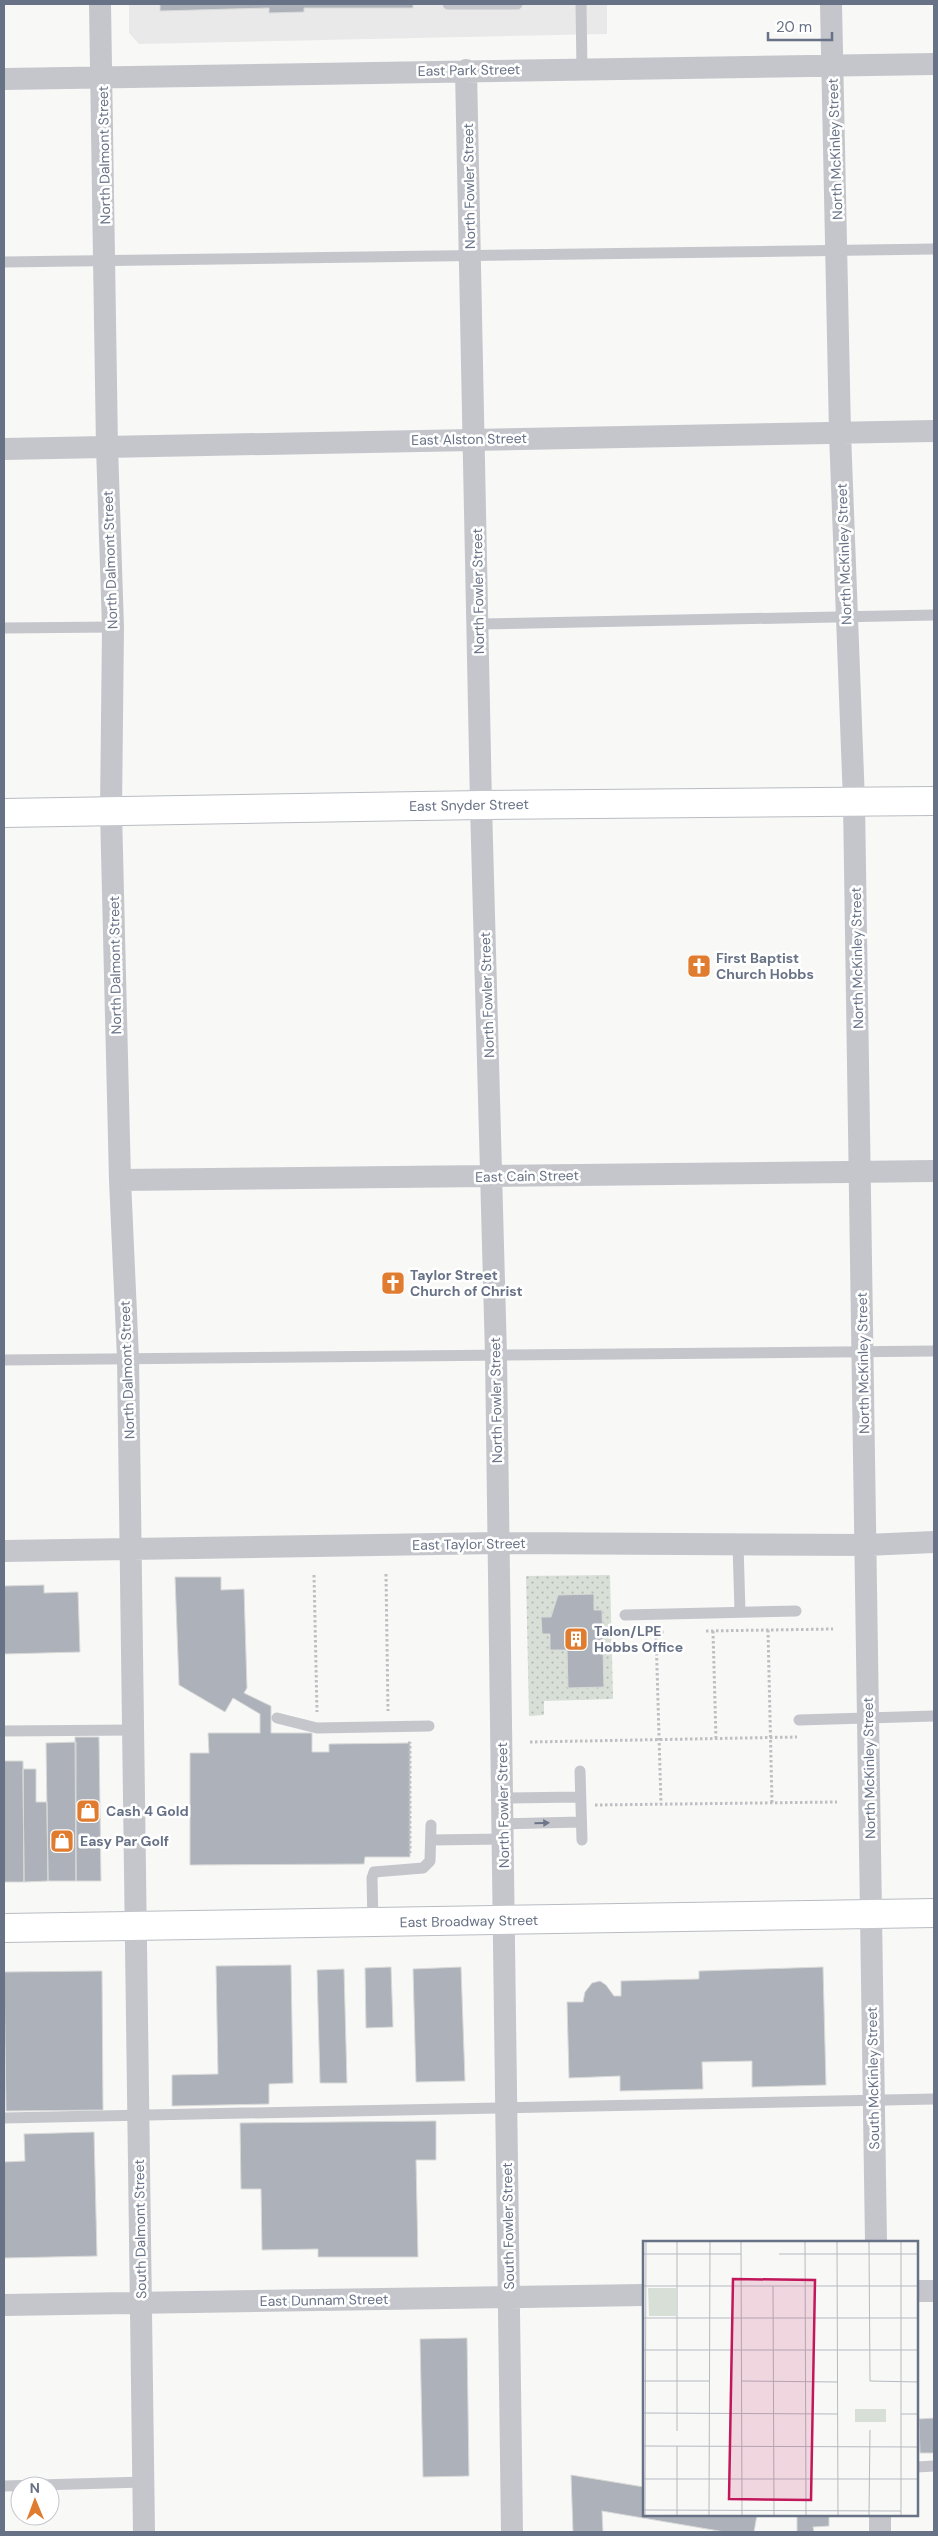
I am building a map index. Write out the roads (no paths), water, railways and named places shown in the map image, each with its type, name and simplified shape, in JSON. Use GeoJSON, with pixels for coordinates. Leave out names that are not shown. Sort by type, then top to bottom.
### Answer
{"type":"FeatureCollection","features":[{"type":"Feature","properties":{"kind":"main road","name":"East Snyder Street"},"geometry":{"type":"LineString","coordinates":[[4,814],[481,804],[934,800]]}},
{"type":"Feature","properties":{"kind":"main road","name":"East Broadway Street"},"geometry":{"type":"LineString","coordinates":[[4,1928],[934,1913]]}},
{"type":"Feature","properties":{"kind":"street","name":"North Dalmont Street"},"geometry":{"type":"LineString","coordinates":[[100,4],[103,77],[107,447],[112,627],[111,811],[120,1180],[128,1358],[136,1926]]}},
{"type":"Feature","properties":{"kind":"street","name":"North McKinley Street"},"geometry":{"type":"LineString","coordinates":[[831,4],[838,251],[840,433],[854,802],[871,1914]]}},
{"type":"Feature","properties":{"kind":"street","name":"East Park Street"},"geometry":{"type":"LineString","coordinates":[[4,79],[466,70],[934,64]]}},
{"type":"Feature","properties":{"kind":"street","name":"North Fowler Street"},"geometry":{"type":"LineString","coordinates":[[466,70],[481,804],[496,1355],[504,1921]]}},
{"type":"Feature","properties":{"kind":"street","name":"East Alston Street"},"geometry":{"type":"LineString","coordinates":[[4,449],[934,431]]}},
{"type":"Feature","properties":{"kind":"street","name":"East Cain Street"},"geometry":{"type":"LineString","coordinates":[[120,1180],[934,1171]]}},
{"type":"Feature","properties":{"kind":"street","name":"East Taylor Street"},"geometry":{"type":"LineString","coordinates":[[4,1551],[498,1543],[866,1545],[934,1542]]}},
{"type":"Feature","properties":{"kind":"street","name":"South McKinley Street"},"geometry":{"type":"LineString","coordinates":[[871,1914],[876,2241]]}},
{"type":"Feature","properties":{"kind":"street","name":"South Fowler Street"},"geometry":{"type":"LineString","coordinates":[[504,1921],[512,2532]]}},
{"type":"Feature","properties":{"kind":"street","name":"South Dalmont Street"},"geometry":{"type":"LineString","coordinates":[[136,1926],[144,2532]]}},
{"type":"Feature","properties":{"kind":"street"},"geometry":{"type":"LineString","coordinates":[[918,2291],[934,2291]]}},
{"type":"Feature","properties":{"kind":"street","name":"East Dunnam Street"},"geometry":{"type":"LineString","coordinates":[[4,2305],[643,2295]]}},
{"type":"Feature","properties":{"kind":"street"},"geometry":{"type":"LineString","coordinates":[[880,2516],[880,2532]]}},
{"type":"Feature","properties":{"kind":"lane"},"geometry":{"type":"LineString","coordinates":[[448,4],[517,4]]}},
{"type":"Feature","properties":{"kind":"lane"},"geometry":{"type":"LineString","coordinates":[[581,4],[582,69]]}},
{"type":"Feature","properties":{"kind":"lane"},"geometry":{"type":"LineString","coordinates":[[4,262],[471,257],[934,249]]}},
{"type":"Feature","properties":{"kind":"lane"},"geometry":{"type":"LineString","coordinates":[[478,624],[934,615]]}},
{"type":"Feature","properties":{"kind":"lane"},"geometry":{"type":"LineString","coordinates":[[4,628],[112,627]]}},
{"type":"Feature","properties":{"kind":"lane"},"geometry":{"type":"LineString","coordinates":[[4,1360],[934,1351]]}},
{"type":"Feature","properties":{"kind":"lane"},"geometry":{"type":"LineString","coordinates":[[738,1544],[740,1612]]}},
{"type":"Feature","properties":{"kind":"lane"},"geometry":{"type":"LineString","coordinates":[[625,1614],[796,1611]]}},
{"type":"Feature","properties":{"kind":"lane"},"geometry":{"type":"LineString","coordinates":[[799,1720],[934,1716]]}},
{"type":"Feature","properties":{"kind":"lane"},"geometry":{"type":"LineString","coordinates":[[277,1718],[317,1728],[429,1726]]}},
{"type":"Feature","properties":{"kind":"lane"},"geometry":{"type":"LineString","coordinates":[[4,1731],[134,1730]]}},
{"type":"Feature","properties":{"kind":"lane"},"geometry":{"type":"LineString","coordinates":[[580,1771],[582,1840]]}},
{"type":"Feature","properties":{"kind":"lane"},"geometry":{"type":"LineString","coordinates":[[503,1798],[580,1797]]}},
{"type":"Feature","properties":{"kind":"lane"},"geometry":{"type":"LineString","coordinates":[[431,1840],[581,1822]]}},
{"type":"Feature","properties":{"kind":"lane"},"geometry":{"type":"LineString","coordinates":[[373,1922],[372,1878],[374,1872],[423,1868],[430,1861],[431,1824]]}},
{"type":"Feature","properties":{"kind":"lane"},"geometry":{"type":"LineString","coordinates":[[4,2118],[934,2099]]}},
{"type":"Feature","properties":{"kind":"lane"},"geometry":{"type":"LineString","coordinates":[[918,2466],[934,2466]]}},
{"type":"Feature","properties":{"kind":"lane"},"geometry":{"type":"LineString","coordinates":[[4,2486],[144,2482]]}},
{"type":"Feature","properties":{"kind":"place","name":"First Baptist Church Hobbs"},"geometry":{"type":"Point","coordinates":[699,966]}},
{"type":"Feature","properties":{"kind":"place","name":"Taylor Street Church of Christ"},"geometry":{"type":"Point","coordinates":[393,1283]}},
{"type":"Feature","properties":{"kind":"place","name":"Talon/LPE Hobbs Office"},"geometry":{"type":"Point","coordinates":[576,1639]}},
{"type":"Feature","properties":{"kind":"place","name":"Cash 4 Gold"},"geometry":{"type":"Point","coordinates":[88,1811]}},
{"type":"Feature","properties":{"kind":"place","name":"Easy Par Golf"},"geometry":{"type":"Point","coordinates":[62,1841]}}]}
